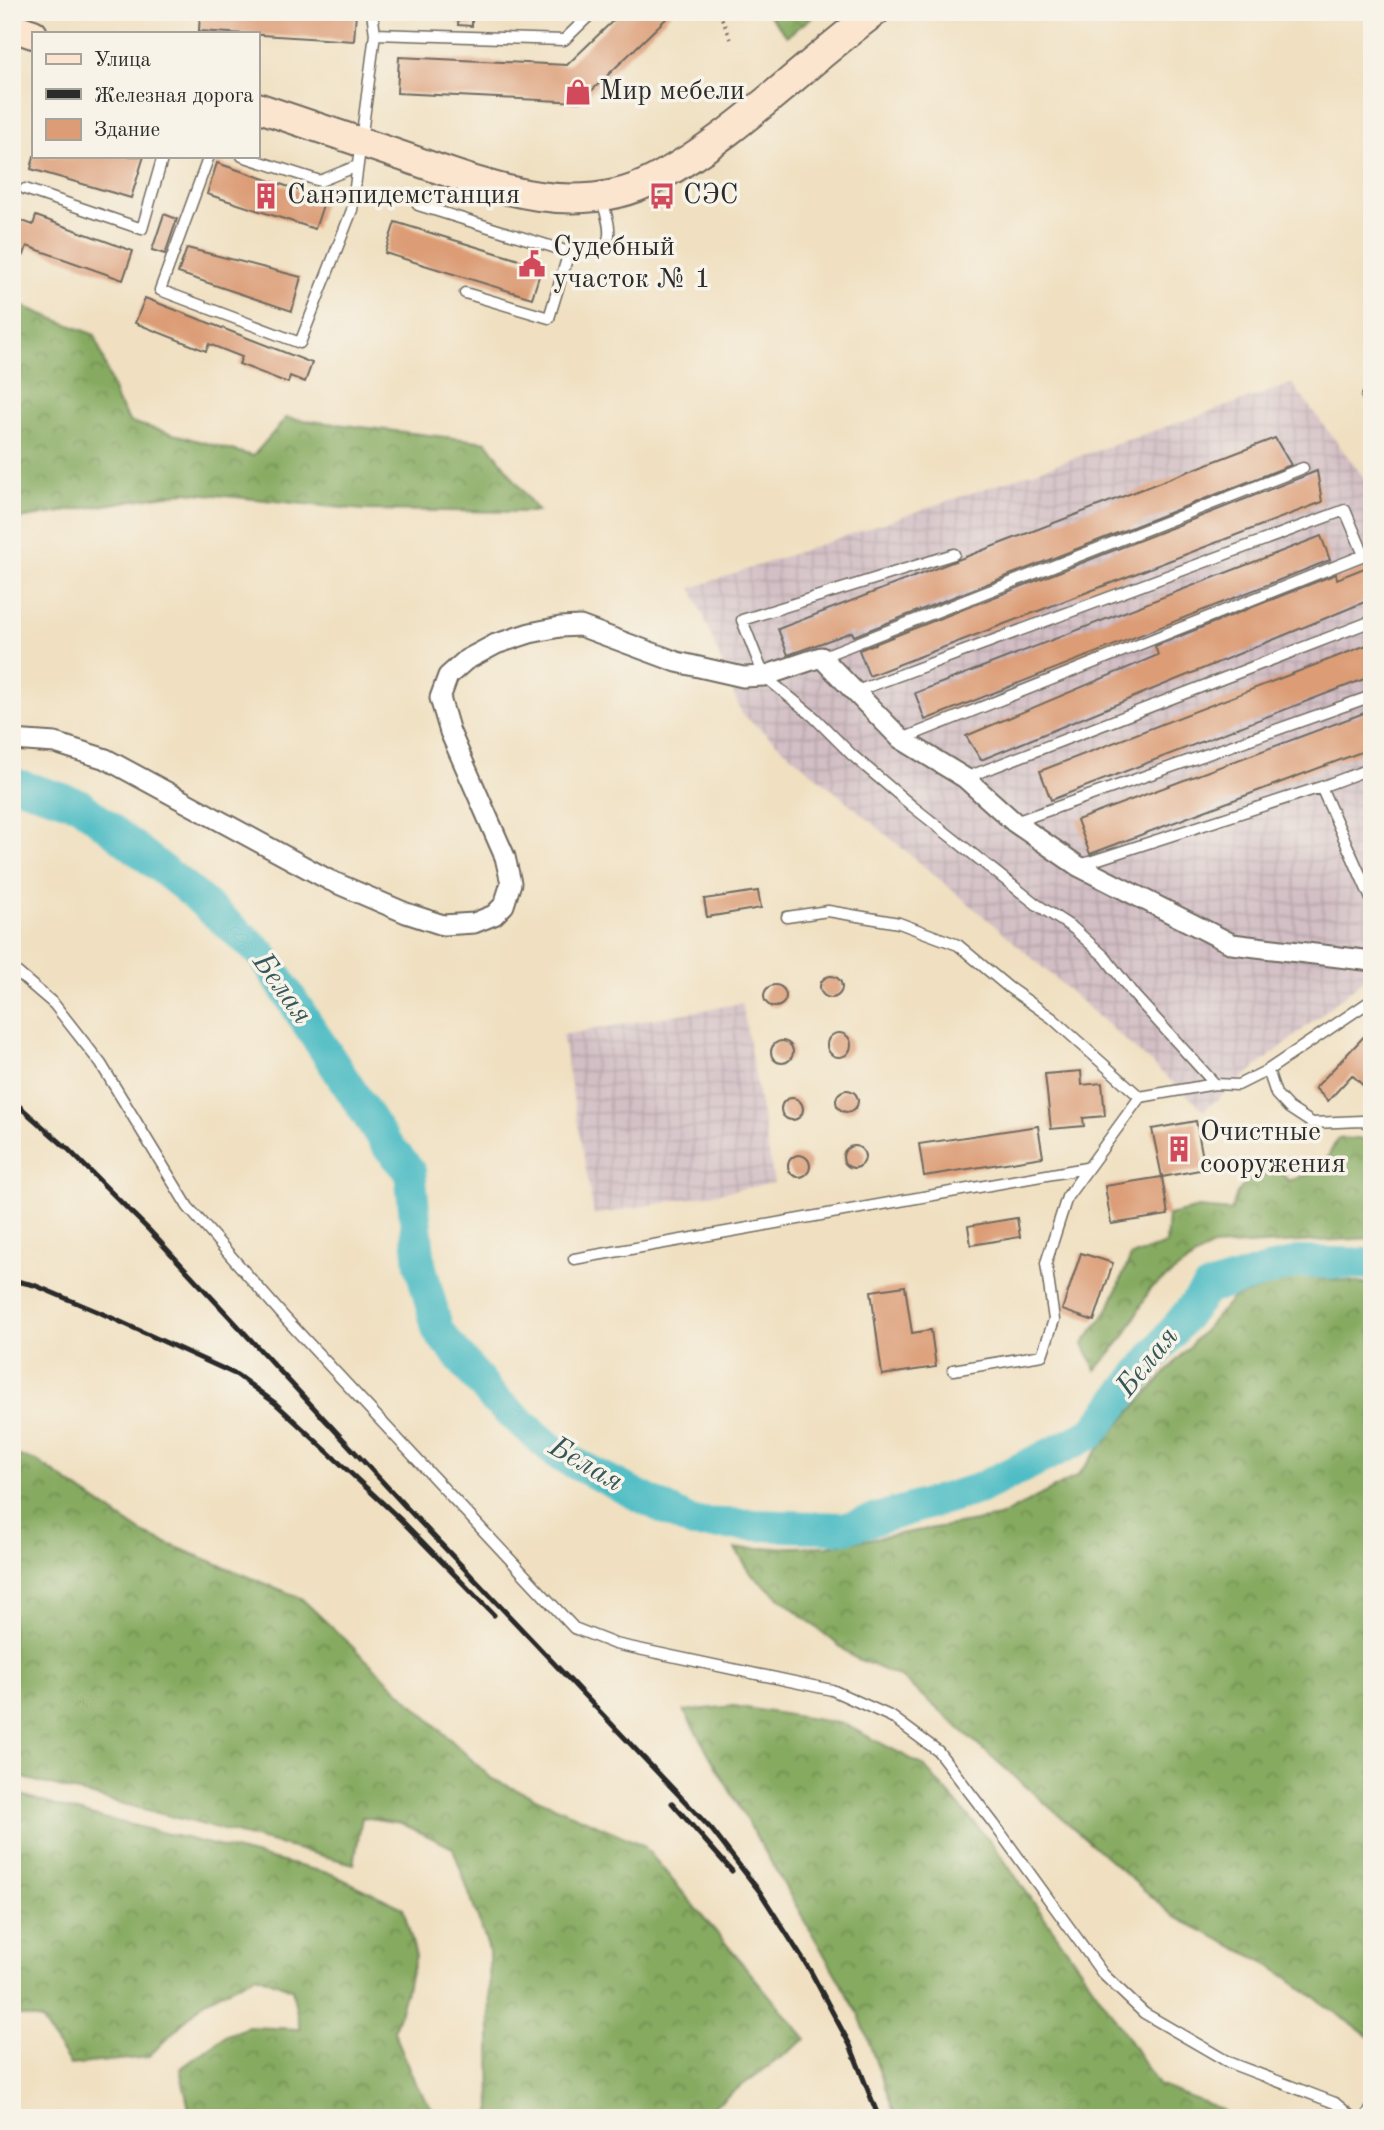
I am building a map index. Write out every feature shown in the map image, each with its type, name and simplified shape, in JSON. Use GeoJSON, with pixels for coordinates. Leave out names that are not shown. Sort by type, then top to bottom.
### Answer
{"type":"FeatureCollection","features":[{"type":"Feature","properties":{"kind":"main road"},"geometry":{"type":"LineString","coordinates":[[259,108],[359,154],[549,198],[601,197],[652,181],[676,167],[721,135],[875,12]]}},
{"type":"Feature","properties":{"kind":"main road"},"geometry":{"type":"LineString","coordinates":[[12,27],[32,34]]}},
{"type":"Feature","properties":{"kind":"street"},"geometry":{"type":"LineString","coordinates":[[12,740],[55,743],[106,759],[330,880],[407,913],[443,925],[474,923],[494,915],[504,905],[511,883],[505,857],[450,732],[440,698],[448,676],[467,660],[496,644],[530,633],[580,626],[677,662],[744,677],[764,676],[821,657],[853,693],[901,739],[965,778],[1014,822],[1078,866],[1232,944],[1372,961]]}},
{"type":"Feature","properties":{"kind":"lane"},"geometry":{"type":"LineString","coordinates":[[208,158],[160,290],[300,343],[352,210],[375,34],[372,12]]}},
{"type":"Feature","properties":{"kind":"lane"},"geometry":{"type":"LineString","coordinates":[[375,34],[564,40],[593,12]]}},
{"type":"Feature","properties":{"kind":"lane"},"geometry":{"type":"LineString","coordinates":[[248,158],[320,181],[359,154]]}},
{"type":"Feature","properties":{"kind":"lane"},"geometry":{"type":"LineString","coordinates":[[25,189],[142,229],[162,158]]}},
{"type":"Feature","properties":{"kind":"lane"},"geometry":{"type":"LineString","coordinates":[[418,205],[569,251],[588,253],[601,248],[612,229],[601,197]]}},
{"type":"Feature","properties":{"kind":"lane"},"geometry":{"type":"LineString","coordinates":[[465,293],[549,318],[569,251]]}},
{"type":"Feature","properties":{"kind":"lane"},"geometry":{"type":"LineString","coordinates":[[1372,387],[1367,397],[1372,405]]}},
{"type":"Feature","properties":{"kind":"lane"},"geometry":{"type":"LineString","coordinates":[[821,657],[1303,468]]}},
{"type":"Feature","properties":{"kind":"lane"},"geometry":{"type":"LineString","coordinates":[[853,693],[1345,510],[1368,553],[901,739]]}},
{"type":"Feature","properties":{"kind":"lane"},"geometry":{"type":"LineString","coordinates":[[954,554],[742,620],[764,676],[814,717],[852,755],[912,806],[1036,904],[1073,928],[1105,957],[1134,995],[1215,1084]]}},
{"type":"Feature","properties":{"kind":"lane"},"geometry":{"type":"LineString","coordinates":[[965,778],[1372,621]]}},
{"type":"Feature","properties":{"kind":"lane"},"geometry":{"type":"LineString","coordinates":[[1014,822],[1372,696]]}},
{"type":"Feature","properties":{"kind":"lane"},"geometry":{"type":"LineString","coordinates":[[1078,866],[1372,768]]}},
{"type":"Feature","properties":{"kind":"lane"},"geometry":{"type":"LineString","coordinates":[[1321,787],[1372,901]]}},
{"type":"Feature","properties":{"kind":"lane"},"geometry":{"type":"LineString","coordinates":[[787,917],[828,911],[899,923],[958,946],[1008,987],[1052,1018],[1140,1097]]}},
{"type":"Feature","properties":{"kind":"lane"},"geometry":{"type":"LineString","coordinates":[[12,968],[54,1004],[101,1064],[188,1206],[286,1319],[574,1628],[615,1644],[832,1690],[892,1717],[938,1751],[1102,1974],[1144,2013],[1230,2063],[1335,2103],[1353,2118]]}},
{"type":"Feature","properties":{"kind":"lane"},"geometry":{"type":"LineString","coordinates":[[953,1370],[1042,1355],[1054,1320],[1046,1263],[1067,1197],[1140,1097],[1215,1084],[1238,1085],[1268,1070],[1372,1000]]}},
{"type":"Feature","properties":{"kind":"lane"},"geometry":{"type":"LineString","coordinates":[[1268,1070],[1276,1094],[1289,1108],[1312,1123],[1362,1121],[1372,1124]]}},
{"type":"Feature","properties":{"kind":"lane"},"geometry":{"type":"LineString","coordinates":[[574,1259],[1086,1168]]}},
{"type":"Feature","properties":{"kind":"lane"},"geometry":{"type":"LineString","coordinates":[[1366,2118],[1372,2107]]}},
{"type":"Feature","properties":{"kind":"path"},"geometry":{"type":"LineString","coordinates":[[719,12],[731,38]]}},
{"type":"Feature","properties":{"kind":"shaded area"},"geometry":{"type":"Polygon","coordinates":[[[1292,384],[1372,488],[1372,973],[1204,1110],[1006,935],[742,714],[692,588],[1292,384]]]}},
{"type":"Feature","properties":{"kind":"shaded area"},"geometry":{"type":"Polygon","coordinates":[[[742,1003],[774,1183],[594,1215],[562,1035],[742,1003]]]}},
{"type":"Feature","properties":{"kind":"green space"},"geometry":{"type":"Polygon","coordinates":[[[766,12],[819,12],[787,36],[766,12]]]}},
{"type":"Feature","properties":{"kind":"green space"},"geometry":{"type":"Polygon","coordinates":[[[12,302],[95,335],[117,401],[130,422],[253,456],[286,418],[487,442],[538,512],[363,510],[185,492],[12,520],[12,302]]]}},
{"type":"Feature","properties":{"kind":"green space"},"geometry":{"type":"Polygon","coordinates":[[[1338,1138],[1372,1140],[1372,1238],[1210,1247],[1150,1289],[1125,1336],[1096,1370],[1083,1344],[1109,1308],[1131,1256],[1166,1244],[1168,1215],[1199,1208],[1231,1211],[1237,1193],[1268,1160],[1289,1181],[1321,1169],[1338,1138]]]}},
{"type":"Feature","properties":{"kind":"green space"},"geometry":{"type":"Polygon","coordinates":[[[1298,1276],[1372,1284],[1372,2039],[1268,1964],[1175,1917],[902,1678],[853,1657],[753,1576],[735,1549],[828,1546],[999,1517],[1077,1476],[1114,1430],[1232,1299],[1298,1276]]]}},
{"type":"Feature","properties":{"kind":"green space"},"geometry":{"type":"Polygon","coordinates":[[[12,1454],[37,1461],[144,1534],[301,1598],[492,1779],[643,1845],[806,2039],[697,2118],[491,2118],[489,1950],[453,1848],[401,1823],[362,1817],[354,1864],[12,1775],[12,1454]]]}},
{"type":"Feature","properties":{"kind":"green space"},"geometry":{"type":"Polygon","coordinates":[[[734,1706],[844,1724],[923,1765],[992,1843],[1111,2012],[1158,2085],[1221,2109],[1233,2118],[896,2118],[859,2015],[684,1711],[734,1706]]]}},
{"type":"Feature","properties":{"kind":"green space"},"geometry":{"type":"Polygon","coordinates":[[[12,1792],[70,1810],[332,1874],[403,1908],[416,1956],[394,2031],[416,2085],[439,2118],[191,2118],[180,2069],[227,2035],[248,2027],[300,2029],[292,1989],[256,1975],[205,2001],[148,2057],[70,2065],[41,2020],[12,2014],[12,1792]]]}},
{"type":"Feature","properties":{"kind":"building"},"geometry":{"type":"Polygon","coordinates":[[[200,12],[356,12],[354,41],[259,35],[259,32],[199,31],[200,12]]]}},
{"type":"Feature","properties":{"kind":"building"},"geometry":{"type":"Polygon","coordinates":[[[459,12],[472,12],[472,26],[458,25],[459,12]]]}},
{"type":"Feature","properties":{"kind":"building"},"geometry":{"type":"Polygon","coordinates":[[[622,12],[673,12],[580,102],[397,93],[399,57],[567,65],[622,12]]]}},
{"type":"Feature","properties":{"kind":"building"},"geometry":{"type":"Polygon","coordinates":[[[34,158],[143,158],[131,198],[31,169],[34,158]]]}},
{"type":"Feature","properties":{"kind":"building","name":"Санэпидемстанция"},"geometry":{"type":"Polygon","coordinates":[[[217,163],[325,199],[315,229],[207,194],[217,163]]]}},
{"type":"Feature","properties":{"kind":"building"},"geometry":{"type":"Polygon","coordinates":[[[164,214],[177,219],[165,254],[152,250],[164,214]]]}},
{"type":"Feature","properties":{"kind":"building"},"geometry":{"type":"Polygon","coordinates":[[[36,216],[133,251],[123,280],[27,246],[24,255],[12,251],[12,217],[33,225],[36,216]]]}},
{"type":"Feature","properties":{"kind":"building"},"geometry":{"type":"Polygon","coordinates":[[[395,222],[542,267],[532,298],[385,253],[395,222]]]}},
{"type":"Feature","properties":{"kind":"building"},"geometry":{"type":"Polygon","coordinates":[[[187,248],[301,277],[292,311],[178,273],[187,248]]]}},
{"type":"Feature","properties":{"kind":"building"},"geometry":{"type":"Polygon","coordinates":[[[145,298],[312,363],[305,382],[290,376],[288,383],[239,364],[242,357],[209,344],[206,351],[135,323],[145,298]]]}},
{"type":"Feature","properties":{"kind":"building"},"geometry":{"type":"Polygon","coordinates":[[[1275,438],[1291,465],[854,636],[852,632],[788,655],[778,629],[1275,438]]]}},
{"type":"Feature","properties":{"kind":"building"},"geometry":{"type":"Polygon","coordinates":[[[1317,471],[1322,502],[869,676],[859,650],[1317,471]]]}},
{"type":"Feature","properties":{"kind":"building"},"geometry":{"type":"Polygon","coordinates":[[[1321,536],[1330,560],[925,720],[915,693],[1321,536]]]}},
{"type":"Feature","properties":{"kind":"building"},"geometry":{"type":"Polygon","coordinates":[[[1372,565],[1372,599],[981,760],[966,736],[1158,655],[1155,646],[1336,574],[1337,579],[1372,565]]]}},
{"type":"Feature","properties":{"kind":"building"},"geometry":{"type":"Polygon","coordinates":[[[1372,643],[1372,676],[1051,800],[1040,771],[1372,643]]]}},
{"type":"Feature","properties":{"kind":"building"},"geometry":{"type":"Polygon","coordinates":[[[1372,710],[1372,748],[1090,854],[1077,820],[1372,710]]]}},
{"type":"Feature","properties":{"kind":"building"},"geometry":{"type":"Polygon","coordinates":[[[758,891],[761,908],[707,917],[704,899],[758,891]]]}},
{"type":"Feature","properties":{"kind":"building"},"geometry":{"type":"Polygon","coordinates":[[[831,976],[839,979],[842,987],[839,995],[831,998],[823,995],[820,987],[823,979],[831,976]]]}},
{"type":"Feature","properties":{"kind":"building"},"geometry":{"type":"Polygon","coordinates":[[[775,985],[785,992],[786,996],[779,1006],[775,1007],[765,1000],[764,996],[771,986],[775,985]]]}},
{"type":"Feature","properties":{"kind":"building"},"geometry":{"type":"Polygon","coordinates":[[[1372,1028],[1372,1094],[1352,1075],[1328,1101],[1315,1088],[1372,1028]]]}},
{"type":"Feature","properties":{"kind":"building"},"geometry":{"type":"Polygon","coordinates":[[[839,1033],[847,1037],[851,1045],[847,1053],[839,1057],[831,1053],[827,1045],[831,1037],[839,1033]]]}},
{"type":"Feature","properties":{"kind":"building"},"geometry":{"type":"Polygon","coordinates":[[[782,1041],[790,1044],[793,1052],[790,1060],[782,1063],[774,1060],[771,1052],[774,1044],[782,1041]]]}},
{"type":"Feature","properties":{"kind":"building"},"geometry":{"type":"Polygon","coordinates":[[[1081,1071],[1082,1085],[1102,1083],[1105,1116],[1083,1118],[1084,1126],[1051,1129],[1045,1074],[1081,1071]]]}},
{"type":"Feature","properties":{"kind":"building"},"geometry":{"type":"Polygon","coordinates":[[[847,1090],[855,1093],[858,1101],[855,1109],[847,1112],[839,1109],[836,1101],[839,1093],[847,1090]]]}},
{"type":"Feature","properties":{"kind":"building"},"geometry":{"type":"Polygon","coordinates":[[[792,1098],[800,1101],[803,1109],[800,1117],[792,1120],[784,1117],[781,1109],[784,1101],[792,1098]]]}},
{"type":"Feature","properties":{"kind":"building","name":"Очистные сооружения"},"geometry":{"type":"Polygon","coordinates":[[[1196,1121],[1205,1169],[1162,1177],[1152,1129],[1196,1121]]]}},
{"type":"Feature","properties":{"kind":"building"},"geometry":{"type":"Polygon","coordinates":[[[1038,1126],[1043,1157],[924,1176],[919,1144],[1038,1126]]]}},
{"type":"Feature","properties":{"kind":"building"},"geometry":{"type":"Polygon","coordinates":[[[854,1146],[862,1149],[865,1157],[862,1165],[854,1168],[846,1165],[843,1157],[846,1149],[854,1146]]]}},
{"type":"Feature","properties":{"kind":"building"},"geometry":{"type":"Polygon","coordinates":[[[799,1155],[807,1158],[810,1166],[807,1174],[799,1177],[791,1174],[788,1166],[791,1158],[799,1155]]]}},
{"type":"Feature","properties":{"kind":"building"},"geometry":{"type":"Polygon","coordinates":[[[1162,1177],[1168,1215],[1111,1224],[1105,1186],[1162,1177]]]}},
{"type":"Feature","properties":{"kind":"building"},"geometry":{"type":"Polygon","coordinates":[[[1017,1218],[1020,1237],[971,1245],[968,1226],[1017,1218]]]}},
{"type":"Feature","properties":{"kind":"building"},"geometry":{"type":"Polygon","coordinates":[[[1081,1253],[1113,1263],[1094,1321],[1062,1310],[1081,1253]]]}},
{"type":"Feature","properties":{"kind":"building"},"geometry":{"type":"Polygon","coordinates":[[[905,1286],[912,1333],[931,1330],[936,1367],[882,1375],[871,1291],[905,1286]]]}},
{"type":"Feature","properties":{"kind":"waterway","name":"Белая"},"geometry":{"type":"LineString","coordinates":[[12,783],[79,804],[185,887],[262,954],[386,1144],[410,1171],[420,1264],[438,1331],[494,1399],[560,1456],[693,1523],[846,1528],[978,1489],[1091,1434],[1207,1289],[1298,1262],[1372,1264]]}},
{"type":"Feature","properties":{"kind":"railway"},"geometry":{"type":"LineString","coordinates":[[12,1100],[68,1149],[149,1230],[405,1506],[712,1830],[760,1892],[811,1972],[850,2045],[879,2118]]}},
{"type":"Feature","properties":{"kind":"railway"},"geometry":{"type":"LineString","coordinates":[[12,1280],[34,1285],[101,1313],[237,1375],[275,1403],[400,1519],[494,1615]]}},
{"type":"Feature","properties":{"kind":"railway"},"geometry":{"type":"LineString","coordinates":[[672,1803],[732,1871]]}},
{"type":"Feature","properties":{"kind":"place","name":"Мир мебели"},"geometry":{"type":"Point","coordinates":[578,92]}},
{"type":"Feature","properties":{"kind":"place","name":"Санэпидемстанция"},"geometry":{"type":"Point","coordinates":[266,196]}},
{"type":"Feature","properties":{"kind":"place","name":"СЭС"},"geometry":{"type":"Point","coordinates":[662,196]}},
{"type":"Feature","properties":{"kind":"place","name":"Судебный участок № 1"},"geometry":{"type":"Point","coordinates":[532,264]}},
{"type":"Feature","properties":{"kind":"place","name":"Очистные сооружения"},"geometry":{"type":"Point","coordinates":[1179,1149]}}]}
